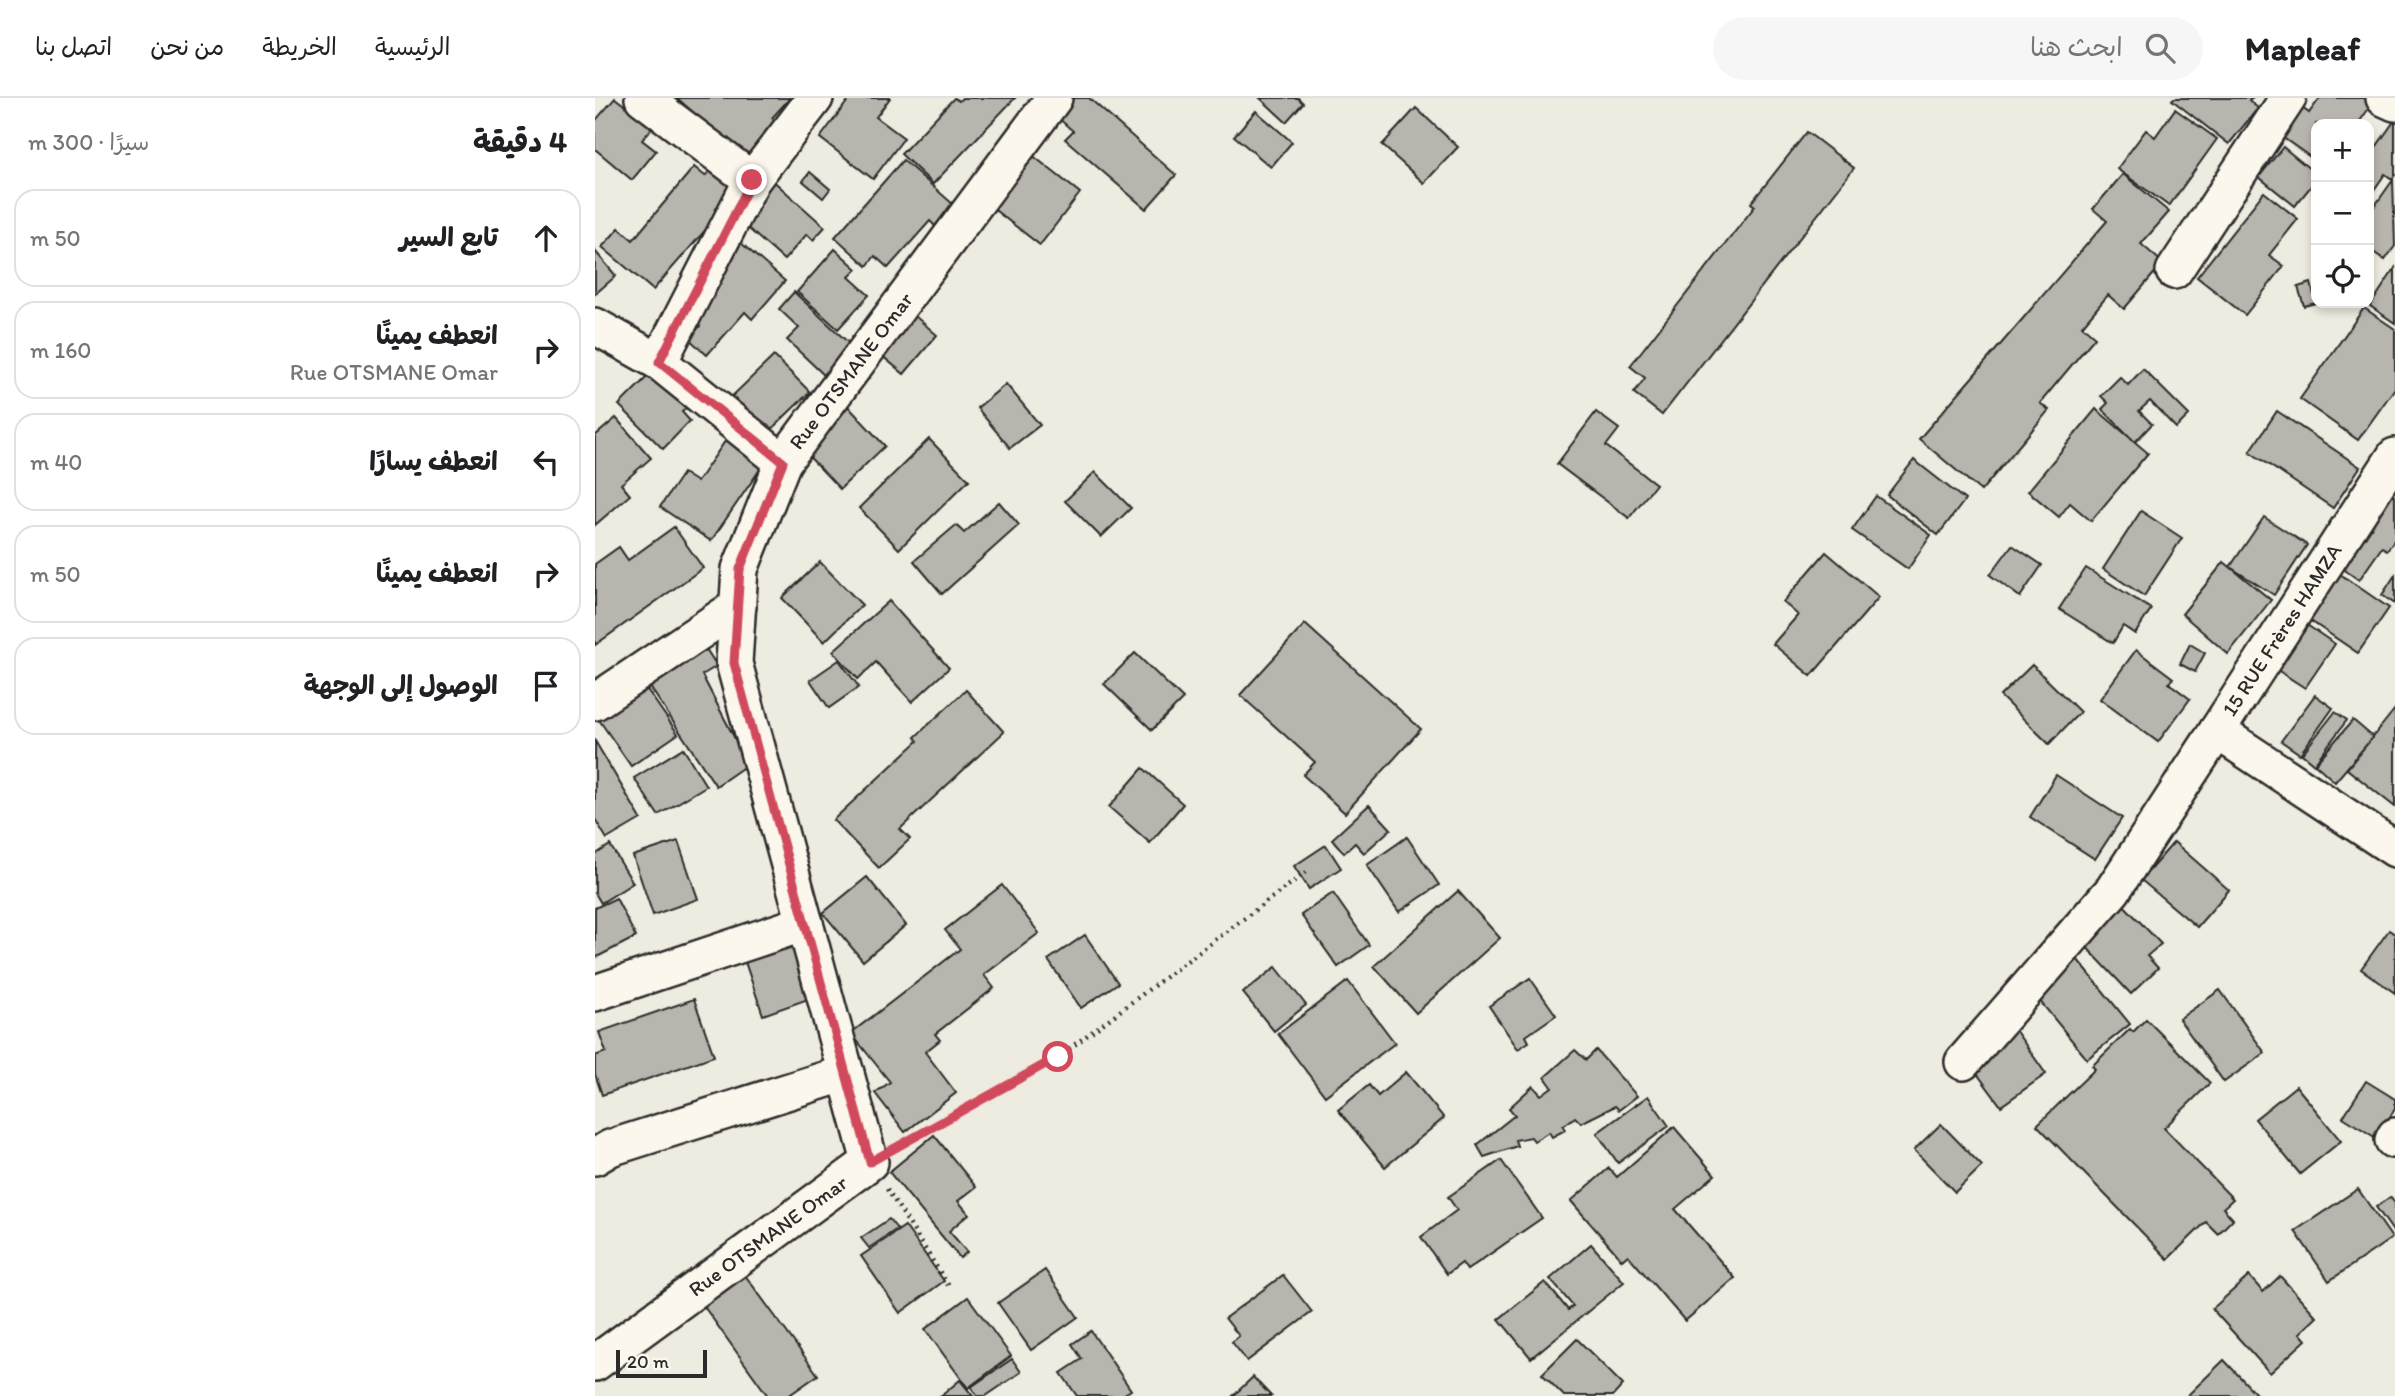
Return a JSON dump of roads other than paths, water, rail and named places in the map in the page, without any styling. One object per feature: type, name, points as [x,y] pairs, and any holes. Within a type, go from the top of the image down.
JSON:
[{"type":"street","points":[[643,98],[752,180]]},
{"type":"street","points":[[659,362],[752,180],[815,98]]},
{"type":"street","name":"Rue OTSMANE Omar","points":[[595,1363],[870,1162],[734,663],[740,569],[783,462],[1054,98]]},
{"type":"street","points":[[2174,271],[2288,98]]},
{"type":"street","points":[[2384,98],[2395,103]]},
{"type":"street","points":[[595,326],[659,362],[783,462]]},
{"type":"street","name":"15 RUE Frères HAMZA","points":[[2395,456],[2217,731],[2395,849]]},
{"type":"street","points":[[595,702],[738,606]]},
{"type":"street","points":[[1963,1062],[2113,890],[2217,731]]},
{"type":"street","points":[[595,993],[805,923]]},
{"type":"street","points":[[595,1157],[610,1148],[846,1073]]}]
